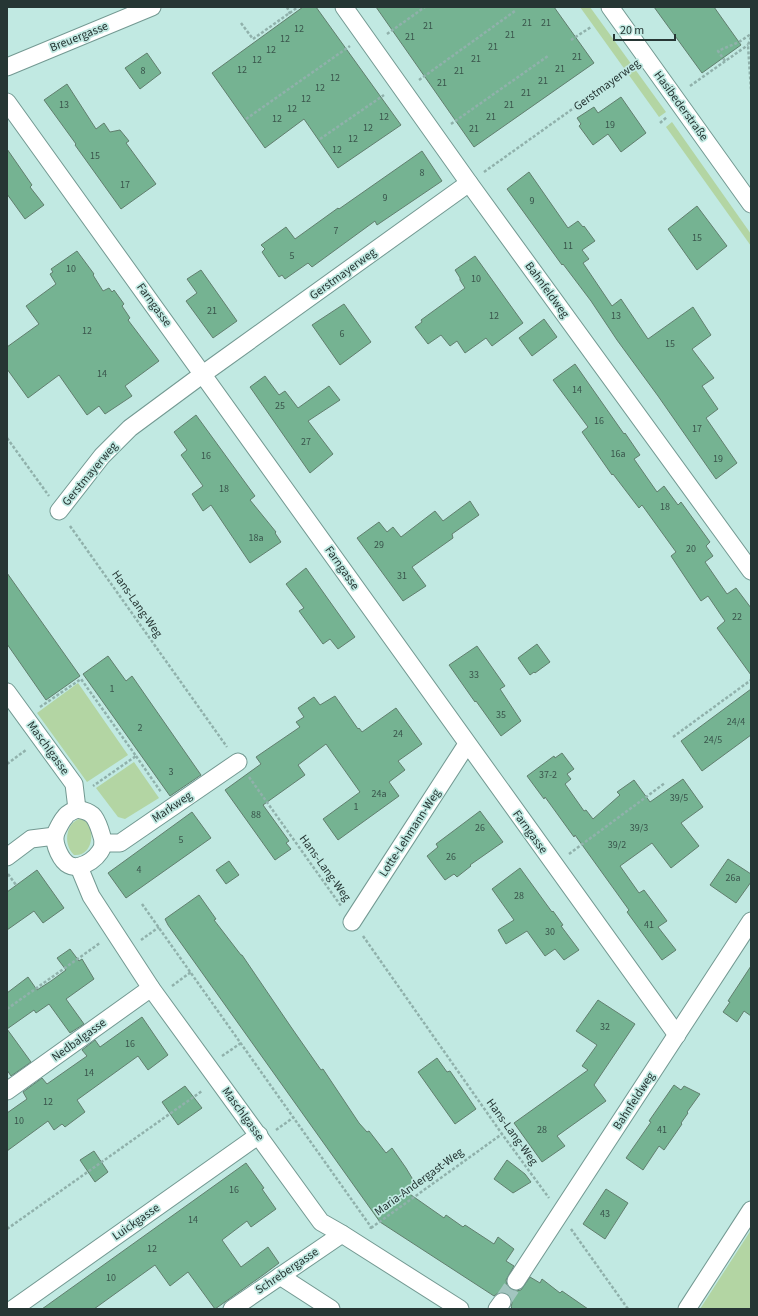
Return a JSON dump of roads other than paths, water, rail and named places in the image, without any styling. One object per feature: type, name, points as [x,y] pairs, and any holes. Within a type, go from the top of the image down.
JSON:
[{"type":"street","name":"Breuergasse","points":[[7,67],[152,7]]},
{"type":"street","name":"Bahnfeldweg","points":[[344,7],[751,571]]},
{"type":"street","name":"Hasibederstraße","points":[[610,7],[751,204]]},
{"type":"street","name":"Farngasse","points":[[7,102],[677,1035]]},
{"type":"street","name":"Gerstmayerweg","points":[[59,511],[102,456],[130,428],[470,183]]},
{"type":"street","name":"Maschlgasse","points":[[7,692],[74,784],[77,809]]},
{"type":"street","name":"Lotte-Lehmann-Weg","points":[[352,922],[467,744]]},
{"type":"street","name":"Markweg","points":[[103,843],[120,843],[238,762]]},
{"type":"street","points":[[77,809],[90,812],[97,822],[103,843],[100,851],[91,862],[79,867],[70,866],[62,859],[57,850],[55,836],[65,816],[77,809]]},
{"type":"street","points":[[7,857],[31,839],[55,836]]},
{"type":"street","name":"Maschlgasse","points":[[79,867],[91,896],[151,988],[266,1134],[321,1222],[460,1309]]},
{"type":"street","name":"Bahnfeldweg","points":[[516,1281],[751,921]]},
{"type":"street","name":"Nedbalgasse","points":[[7,1092],[151,988]]},
{"type":"street","name":"Luickgasse","points":[[13,1309],[266,1134]]},
{"type":"street","points":[[687,1309],[751,1210]]},
{"type":"street","name":"Schrebergasse","points":[[232,1309],[342,1234]]},
{"type":"street","points":[[280,1276],[330,1309]]},
{"type":"tunnel","points":[[502,1302],[516,1281]]}]
